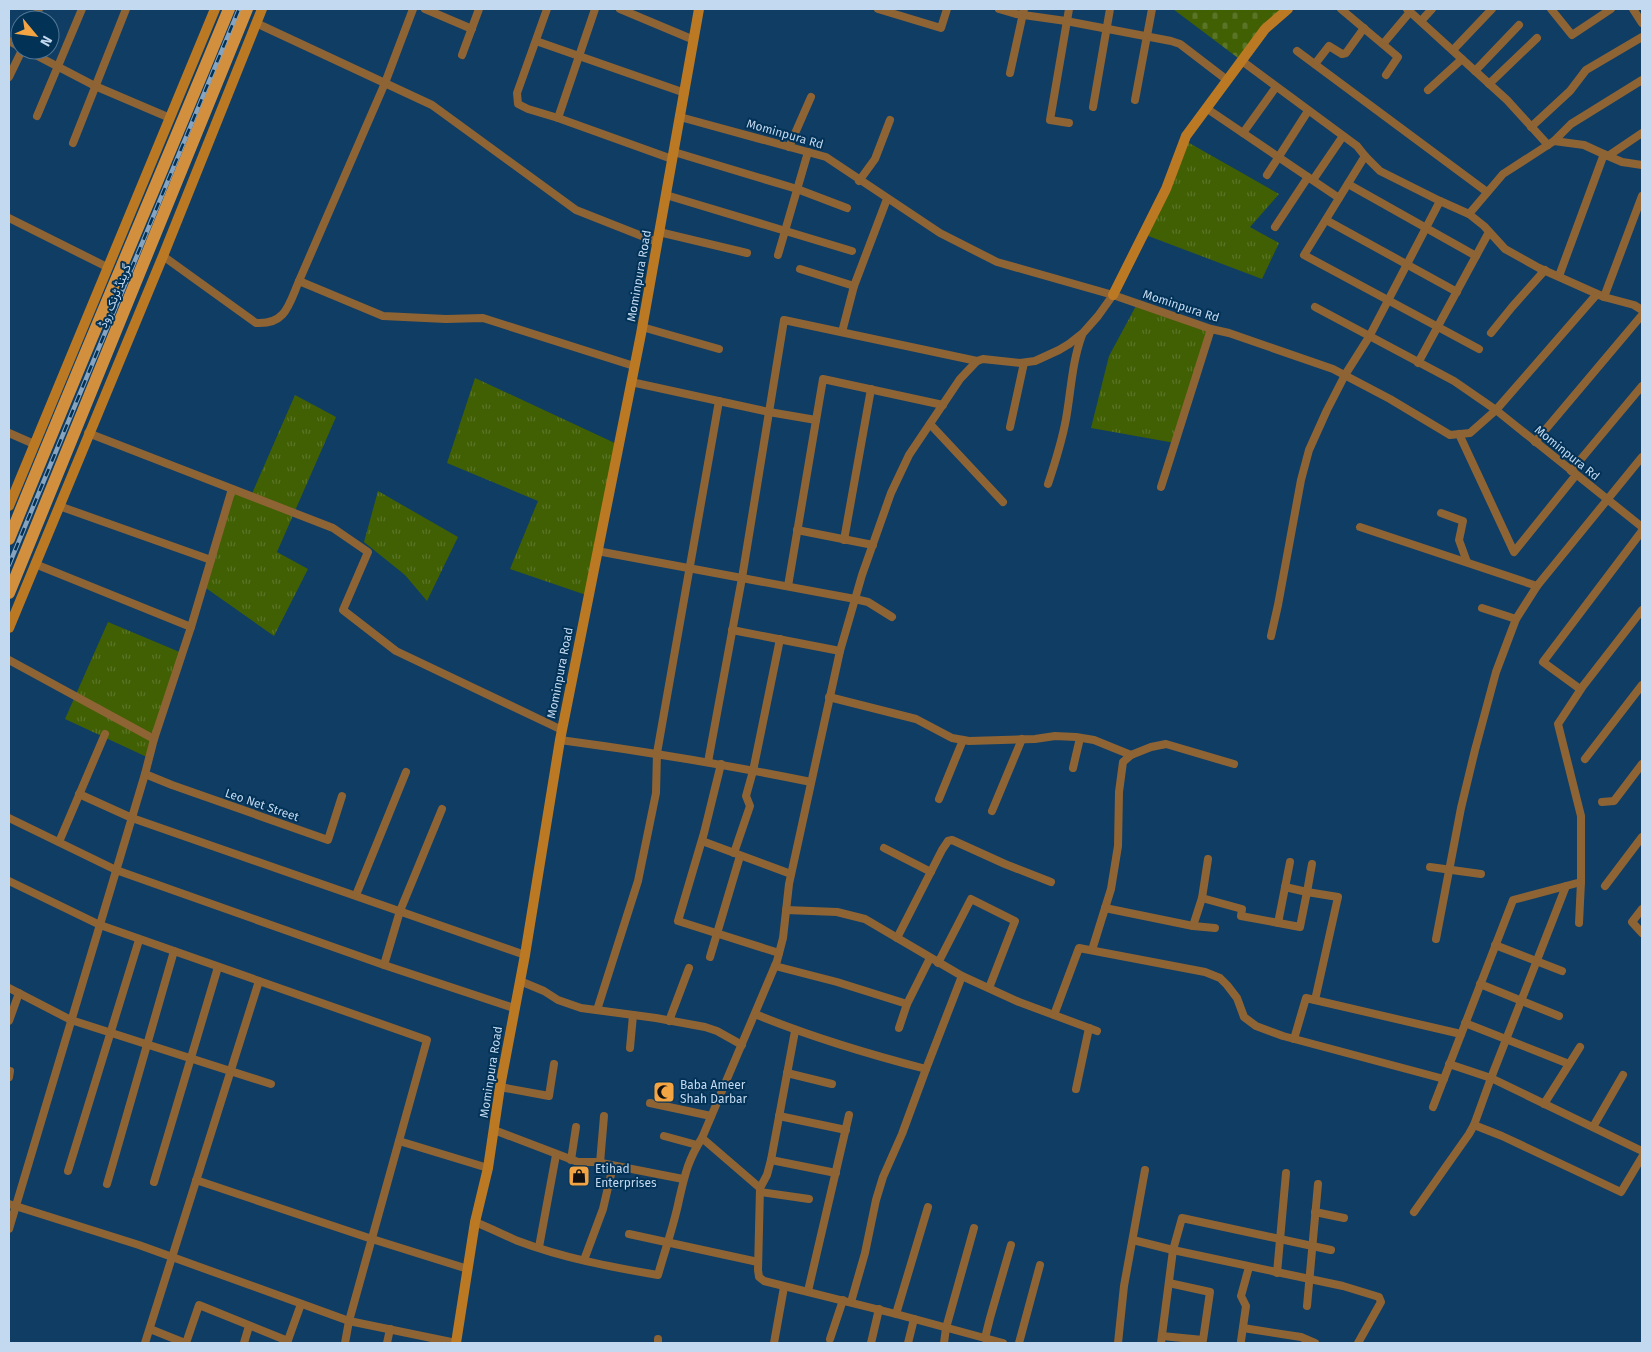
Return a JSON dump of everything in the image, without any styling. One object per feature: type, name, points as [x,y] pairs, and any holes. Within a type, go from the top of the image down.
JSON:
[{"type":"main road","name":"گرینڈ ٹرنک روڈ","points":[[10,534],[60,398],[134,240],[229,9]]},
{"type":"main road","name":"گرینڈ ٹرنک روڈ","points":[[9,593],[247,9]]},
{"type":"main road","points":[[60,398],[84,408]]},
{"type":"street","points":[[38,116],[82,9]]},
{"type":"street","points":[[73,143],[126,9]]},
{"type":"street","points":[[9,506],[34,444],[60,398],[107,267],[215,9]]},
{"type":"street","points":[[9,628],[88,433],[163,256],[262,9]]},
{"type":"street","points":[[163,256],[256,323],[264,324],[282,317],[385,83],[413,9]]},
{"type":"street","points":[[425,9],[472,29]]},
{"type":"street","points":[[462,55],[479,9]]},
{"type":"street","points":[[547,9],[517,93],[518,104],[522,107],[673,155],[797,189],[847,208]]},
{"type":"street","points":[[558,118],[595,9]]},
{"type":"street","points":[[620,9],[631,11],[694,40]]},
{"type":"street","name":"Mominpura Road","points":[[456,1343],[476,1222],[488,1168],[514,1008],[525,955],[561,735],[642,327],[699,9]]},
{"type":"street","points":[[878,9],[941,28],[947,9]]},
{"type":"street","points":[[1000,9],[1107,28],[1180,44],[1227,80]]},
{"type":"street","points":[[1069,123],[1050,120],[1066,21],[1070,9]]},
{"type":"street","points":[[1093,107],[1110,9]]},
{"type":"street","points":[[1135,100],[1152,9]]},
{"type":"street","points":[[476,1222],[519,1241],[539,1247],[616,1268],[658,1275],[683,1179],[691,1156],[702,1138],[779,953],[783,938],[791,874],[840,651],[855,599],[891,493],[909,455],[960,379],[977,361],[983,359],[1024,363],[1035,361],[1059,350],[1083,333],[1098,316],[1113,296],[1166,189],[1186,136],[1265,29],[1288,9]]},
{"type":"street","points":[[1340,9],[1398,57],[1386,75]]},
{"type":"street","points":[[1421,21],[1432,9]]},
{"type":"street","points":[[1453,50],[1492,9]]},
{"type":"street","points":[[1551,9],[1572,35],[1611,9]]},
{"type":"street","points":[[1633,9],[1642,23]]},
{"type":"street","points":[[1383,44],[1408,10],[1489,84],[1531,127],[1551,143],[1584,145],[1622,162],[1642,165]]},
{"type":"street","points":[[1010,72],[1024,12]]},
{"type":"street","points":[[256,24],[432,105],[576,210],[658,237],[747,253]]},
{"type":"street","points":[[1475,71],[1519,25]]},
{"type":"street","points":[[1315,64],[1329,46],[1342,54],[1346,53],[1364,28]]},
{"type":"street","points":[[1531,127],[1570,91],[1586,70],[1642,37]]},
{"type":"street","points":[[1489,84],[1536,38]]},
{"type":"street","points":[[536,41],[685,93]]},
{"type":"street","points":[[1297,51],[1487,192]]},
{"type":"street","points":[[1428,90],[1462,59]]},
{"type":"street","points":[[9,77],[16,60]]},
{"type":"street","points":[[46,60],[95,86],[170,118]]},
{"type":"street","points":[[1242,61],[1357,146],[1380,171],[1469,214],[1505,249],[1544,270],[1600,296],[1634,305],[1642,310]]},
{"type":"street","points":[[1469,214],[1503,174],[1551,143],[1571,124],[1642,80]]},
{"type":"street","points":[[1244,134],[1276,86]]},
{"type":"street","points":[[789,147],[811,97]]},
{"type":"street","points":[[1206,108],[1339,198]]},
{"type":"street","points":[[1267,175],[1308,111]]},
{"type":"street","name":"Mominpura Rd","points":[[680,117],[826,157],[859,181],[940,233],[997,262],[1229,333],[1345,375],[1390,399],[1450,436],[1459,434]]},
{"type":"street","points":[[859,181],[875,159],[890,120]]},
{"type":"street","points":[[1559,276],[1606,155],[1642,134]]},
{"type":"street","points":[[1275,226],[1343,136]]},
{"type":"street","points":[[778,255],[808,152]]},
{"type":"street","points":[[1365,156],[1304,255],[1479,349]]},
{"type":"street","points":[[1348,184],[1476,256]]},
{"type":"street","points":[[666,195],[852,251]]},
{"type":"street","points":[[1642,196],[1600,296],[1496,410],[1470,433],[1459,434],[1514,552],[1642,386]]},
{"type":"street","points":[[842,332],[854,286],[888,199]]},
{"type":"street","points":[[1271,636],[1308,450],[1345,375],[1369,337],[1440,201]]},
{"type":"street","points":[[9,218],[107,267]]},
{"type":"street","points":[[1326,220],[1457,292]]},
{"type":"street","points":[[1418,363],[1489,232]]},
{"type":"street","points":[[800,269],[854,286]]},
{"type":"street","points":[[1491,333],[1544,270]]},
{"type":"street","points":[[299,281],[383,316],[446,319],[483,318],[634,366]]},
{"type":"street","name":"Mominpura Rd","points":[[1315,307],[1454,381],[1476,395],[1642,529]]},
{"type":"street","points":[[1535,442],[1642,315]]},
{"type":"street","points":[[708,762],[742,578],[784,320],[977,361]]},
{"type":"street","points":[[642,327],[719,349]]},
{"type":"street","points":[[1161,487],[1211,329]]},
{"type":"street","points":[[1048,484],[1066,420],[1074,355],[1083,333]]},
{"type":"street","points":[[1010,427],[1024,363]]},
{"type":"street","points":[[788,586],[823,379],[943,405]]},
{"type":"street","points":[[631,382],[769,412],[816,420]]},
{"type":"street","points":[[844,540],[871,389]]},
{"type":"street","points":[[597,1010],[638,881],[656,793],[657,753],[719,401]]},
{"type":"street","points":[[930,424],[1003,502]]},
{"type":"street","points":[[9,433],[34,444]]},
{"type":"street","points":[[88,433],[332,528],[368,552],[343,610],[396,651],[561,735],[811,782]]},
{"type":"street","points":[[1436,939],[1474,750],[1496,672],[1516,619],[1537,586],[1642,457]]},
{"type":"street","points":[[9,1230],[12,1205],[71,1020],[154,739],[191,627],[232,489]]},
{"type":"street","points":[[59,506],[211,560]]},
{"type":"street","points":[[1441,513],[1463,521],[1459,540],[1467,562]]},
{"type":"street","points":[[1360,527],[1537,586]]},
{"type":"street","points":[[1580,689],[1543,662],[1642,529]]},
{"type":"street","points":[[797,530],[873,545]]},
{"type":"street","points":[[597,551],[855,599],[868,602],[892,617]]},
{"type":"street","points":[[35,564],[191,627]]},
{"type":"street","points":[[1482,608],[1516,619]]},
{"type":"street","points":[[1579,923],[1581,816],[1558,724],[1580,689],[1642,610]]},
{"type":"street","points":[[732,630],[840,651]]},
{"type":"street","points":[[710,957],[718,933],[750,806],[746,796],[780,639]]},
{"type":"street","points":[[9,660],[154,739]]},
{"type":"street","points":[[1585,758],[1642,685]]},
{"type":"street","points":[[829,697],[916,719],[952,738],[963,740],[1022,739],[1055,736],[1080,738],[1094,740],[1131,755]]},
{"type":"street","points":[[59,842],[105,734]]},
{"type":"street","points":[[1073,768],[1080,738]]},
{"type":"street","points":[[992,811],[1022,739]]},
{"type":"street","points":[[939,799],[963,740]]},
{"type":"street","points":[[1092,950],[1111,888],[1118,846],[1119,792],[1123,762],[1131,755],[1151,747],[1166,744],[1234,764]]},
{"type":"street","points":[[721,764],[702,841],[678,921],[779,953]]},
{"type":"street","points":[[1602,802],[1614,801],[1642,764]]},
{"type":"street","points":[[356,895],[406,772]]},
{"type":"street","name":"Leo Net Street","points":[[145,774],[328,840],[342,796]]},
{"type":"street","points":[[79,794],[132,818],[525,955]]},
{"type":"street","points":[[384,965],[400,911],[442,809]]},
{"type":"street","points":[[9,818],[116,870],[384,965],[514,1008]]},
{"type":"street","points":[[1605,886],[1642,837]]},
{"type":"street","points":[[898,938],[948,841],[952,840],[1051,882]]},
{"type":"street","points":[[702,841],[791,874]]},
{"type":"street","points":[[884,848],[931,872]]},
{"type":"street","points":[[1193,926],[1202,898],[1208,859]]},
{"type":"street","points":[[1278,923],[1290,862]]},
{"type":"street","points":[[1202,898],[1242,909],[1241,916],[1300,927],[1312,864]]},
{"type":"street","points":[[1430,867],[1481,874]]},
{"type":"street","points":[[9,881],[100,925],[139,940],[427,1040],[345,1343]]},
{"type":"street","points":[[1433,1107],[1513,900],[1581,882]]},
{"type":"street","points":[[1414,1212],[1474,1125],[1566,886]]},
{"type":"street","points":[[1285,887],[1338,897],[1315,1000]]},
{"type":"street","points":[[938,963],[971,898],[1015,921],[989,988]]},
{"type":"street","points":[[1105,908],[1193,926],[1215,928]]},
{"type":"street","points":[[1642,908],[1632,922],[1642,933]]},
{"type":"street","points":[[786,910],[837,912],[865,919],[962,976],[1019,1002],[1097,1031]]},
{"type":"street","points":[[68,1171],[139,940]]},
{"type":"street","points":[[1495,945],[1562,971]]},
{"type":"street","points":[[1054,1015],[1079,948],[1092,950],[1205,972],[1220,978],[1238,998],[1244,1017],[1256,1026],[1444,1079]]},
{"type":"street","points":[[107,1184],[174,951]]},
{"type":"street","points":[[899,1028],[930,958]]},
{"type":"street","points":[[775,966],[837,982],[908,1004]]},
{"type":"street","points":[[154,1182],[218,967]]},
{"type":"street","points":[[669,1020],[689,968]]},
{"type":"street","points":[[851,1302],[865,1254],[876,1200],[883,1177],[902,1134],[962,976]]},
{"type":"street","points":[[145,1343],[259,981]]},
{"type":"street","points":[[520,981],[544,991],[558,1000],[581,1008],[669,1020],[717,1031],[742,1045]]},
{"type":"street","points":[[1480,984],[1559,1016]]},
{"type":"street","points":[[9,988],[71,1020],[271,1084]]},
{"type":"street","points":[[9,1021],[19,993]]},
{"type":"street","points":[[1294,1038],[1306,998],[1461,1034]]},
{"type":"street","points":[[755,1014],[795,1030],[875,1056],[926,1069]]},
{"type":"street","points":[[630,1048],[633,1016]]},
{"type":"street","points":[[1465,1023],[1569,1064]]},
{"type":"street","points":[[1076,1089],[1089,1028]]},
{"type":"street","points":[[795,1030],[771,1160],[760,1190],[759,1277],[764,1281],[784,1287],[808,1291],[1003,1343]]},
{"type":"street","points":[[1544,1104],[1580,1047]]},
{"type":"street","points":[[500,1088],[549,1096],[554,1064]]},
{"type":"street","points":[[1449,1064],[1491,1078],[1642,1151]]},
{"type":"street","points":[[787,1073],[832,1084]]},
{"type":"street","points":[[1593,1127],[1623,1075]]},
{"type":"street","points":[[650,1104],[711,1116]]},
{"type":"street","points":[[808,1291],[849,1115]]},
{"type":"street","points":[[600,1163],[604,1116]]},
{"type":"street","points":[[779,1116],[846,1130]]},
{"type":"street","points":[[1474,1125],[1502,1136],[1621,1192],[1642,1157]]},
{"type":"street","points":[[571,1160],[576,1127]]},
{"type":"street","points":[[494,1130],[578,1162],[600,1163],[683,1179]]},
{"type":"street","points":[[664,1136],[697,1145]]},
{"type":"street","points":[[702,1138],[760,1190],[809,1198]]},
{"type":"street","points":[[399,1141],[488,1168]]},
{"type":"street","points":[[539,1247],[556,1155]]},
{"type":"street","points":[[771,1160],[836,1173]]},
{"type":"street","points":[[584,1260],[603,1210],[613,1166]]},
{"type":"street","points":[[1118,1343],[1124,1286],[1145,1170]]},
{"type":"street","points":[[1277,1273],[1286,1173]]},
{"type":"street","points":[[196,1180],[468,1269]]},
{"type":"street","points":[[1307,1306],[1318,1184]]},
{"type":"street","points":[[12,1205],[172,1257],[350,1321],[456,1343]]},
{"type":"street","points":[[896,1314],[928,1206]]},
{"type":"street","points":[[1315,1212],[1344,1218]]},
{"type":"street","points":[[1169,1283],[1210,1292],[1203,1340],[1161,1340],[1173,1250],[1182,1218],[1331,1250]]},
{"type":"street","points":[[944,1343],[946,1328],[974,1228]]},
{"type":"street","points":[[629,1234],[758,1262]]},
{"type":"street","points":[[1133,1240],[1249,1267],[1343,1286],[1379,1297],[1381,1302],[1358,1343]]},
{"type":"street","points":[[985,1338],[1011,1245]]},
{"type":"street","points":[[1019,1343],[1040,1265]]},
{"type":"street","points":[[1241,1341],[1246,1306],[1241,1296],[1249,1267]]},
{"type":"street","points":[[774,1343],[784,1287]]},
{"type":"street","points":[[830,1339],[843,1300]]},
{"type":"street","points":[[150,1329],[186,1343],[199,1306],[288,1342],[301,1304]]},
{"type":"street","points":[[870,1343],[878,1310]]},
{"type":"street","points":[[908,1343],[914,1319]]},
{"type":"street","points":[[244,1343],[249,1326]]},
{"type":"street","points":[[1243,1328],[1301,1337],[1315,1343]]},
{"type":"street","points":[[387,1343],[390,1329]]},
{"type":"green space","points":[[1173,9],[1288,9],[1242,61]]},
{"type":"green space","points":[[1184,140],[1279,194],[1250,227],[1279,243],[1262,279],[1143,234]]},
{"type":"green space","points":[[1137,304],[1211,329],[1175,443],[1091,428],[1109,356]]},
{"type":"green space","points":[[475,378],[619,445],[589,596],[510,569],[538,501],[447,463]]},
{"type":"green space","points":[[295,395],[336,417],[277,552],[308,569],[274,636],[203,586],[232,489],[251,496]]},
{"type":"green space","points":[[378,491],[458,537],[427,601],[405,575],[364,542]]},
{"type":"green space","points":[[108,622],[182,653],[149,758],[65,719]]},
{"type":"railway","points":[[9,565],[239,9]]},
{"type":"place","name":"Baba Ameer Shah Darbar","points":[[664,1092]]},
{"type":"place","name":"Etihad Enterprises","points":[[579,1176]]}]
